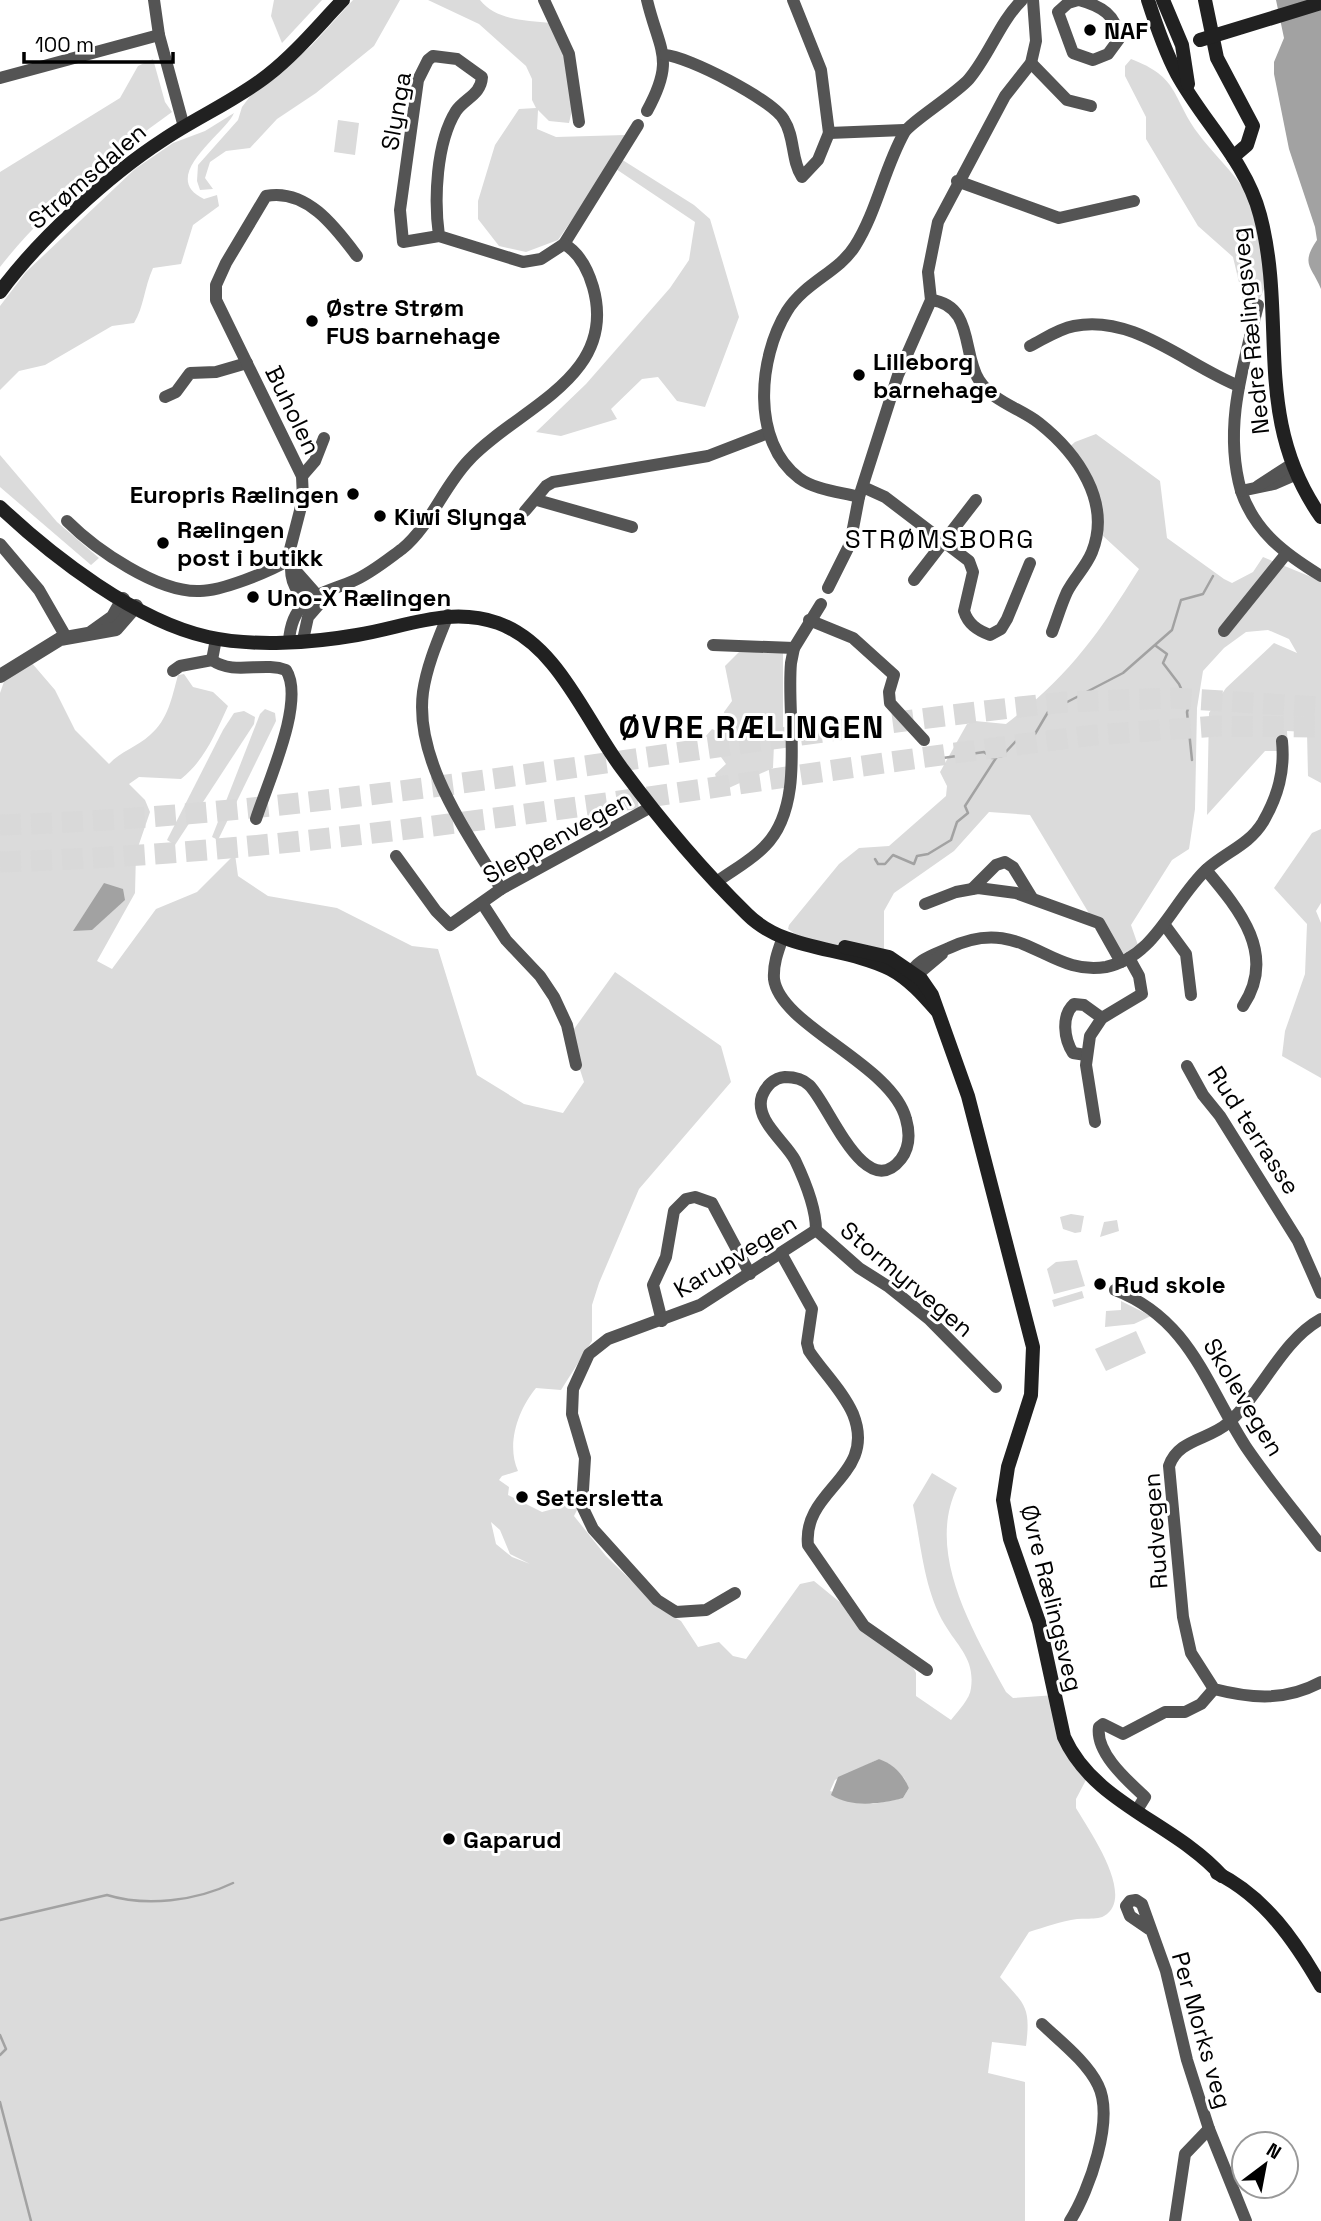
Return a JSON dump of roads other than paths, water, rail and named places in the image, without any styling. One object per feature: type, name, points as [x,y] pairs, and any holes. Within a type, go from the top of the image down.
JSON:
[{"type":"main road","name":"Strømsdalen","points":[[0,292],[34,252],[104,187],[150,148],[243,93],[275,69],[343,0]]},
{"type":"main road","name":"Nedre Rælingsveg","points":[[1148,0],[1178,75],[1233,157],[1252,193],[1264,234],[1276,404],[1294,469],[1321,517]]},
{"type":"main road","name":"Nedre Rælingsveg","points":[[1163,0],[1182,45],[1192,95]]},
{"type":"main road","points":[[1205,0],[1217,58],[1253,126],[1250,141],[1233,157]]},
{"type":"main road","points":[[1157,26],[1182,45],[1321,4]]},
{"type":"main road","name":"Øvre Rælingsveg","points":[[0,507],[61,559],[122,599],[178,627],[216,639],[296,640],[360,635],[448,615],[497,623],[523,637],[540,651],[651,807],[756,922],[783,937],[815,946],[872,951],[912,975],[937,1011],[968,1096],[1033,1347],[1031,1395],[1004,1488],[1007,1528],[1036,1612],[1068,1745],[1091,1777],[1165,1830],[1206,1868],[1222,1876],[1282,1925],[1321,1986]]},
{"type":"street","points":[[154,0],[159,35],[184,127]]},
{"type":"street","points":[[544,0],[569,54],[579,122]]},
{"type":"street","points":[[647,0],[665,55],[660,85],[647,111]]},
{"type":"street","points":[[665,55],[684,59],[770,105],[785,121],[802,177],[814,167],[829,133],[821,70],[793,0]]},
{"type":"street","points":[[1022,0],[1004,20],[969,80],[905,130],[867,225],[856,245],[841,263],[804,289],[787,311],[777,332],[768,368],[765,400],[768,433],[774,451],[799,479],[814,486],[885,497],[972,565],[964,611],[971,625],[989,635],[1001,629],[1030,563]]},
{"type":"street","points":[[828,588],[850,544],[861,492],[898,375],[930,300],[928,272],[937,222],[1005,96],[1031,63],[1036,41],[1033,0]]},
{"type":"street","points":[[1073,1],[1107,12],[1117,25],[1119,39],[1108,54],[1093,60],[1073,52],[1066,40],[1058,12],[1073,1]]},
{"type":"street","points":[[0,78],[159,35]]},
{"type":"street","name":"Slynga","points":[[439,236],[436,208],[444,138],[456,112],[477,92],[482,77],[457,59],[433,56],[418,80],[400,210],[403,242],[439,236],[523,262],[541,259],[564,244]]},
{"type":"street","points":[[1031,63],[1067,100],[1091,106]]},
{"type":"street","points":[[296,640],[293,617],[313,601],[344,590],[349,582],[403,548],[426,522],[470,458],[555,392],[581,365],[593,334],[595,296],[582,261],[564,244],[638,125]]},
{"type":"street","points":[[829,133],[905,130]]},
{"type":"street","points":[[957,181],[1059,218],[1134,201]]},
{"type":"street","name":"Buholen","points":[[289,565],[303,499],[302,476],[223,319],[216,300],[216,285],[239,239],[266,196],[282,194],[327,217],[358,256]]},
{"type":"street","points":[[930,300],[947,304],[954,311],[970,341],[976,375],[982,385],[995,398],[1027,414],[1048,430],[1078,460],[1086,476],[1096,504],[1098,533],[1084,568],[1068,590],[1052,632]]},
{"type":"street","name":"Nedre Rælingsveg","points":[[1258,305],[1238,386],[1232,440],[1241,491],[1260,528],[1286,554],[1321,576]]},
{"type":"street","points":[[1030,346],[1072,326],[1095,325],[1142,334],[1162,342],[1196,367],[1238,386]]},
{"type":"street","name":"Buholen","points":[[165,397],[176,392],[190,373],[216,372],[247,363]]},
{"type":"street","points":[[525,511],[537,500],[546,486],[553,482],[697,459],[768,433]]},
{"type":"street","name":"Buholen","points":[[302,476],[315,461],[324,438]]},
{"type":"street","name":"Nedre Rælingsveg","points":[[1241,491],[1294,469]]},
{"type":"street","points":[[537,500],[632,527]]},
{"type":"street","points":[[914,580],[976,500]]},
{"type":"street","points":[[67,521],[110,555],[148,576],[187,590],[200,592],[289,565],[291,578],[313,601]]},
{"type":"street","points":[[0,544],[39,590],[66,637]]},
{"type":"street","points":[[1224,631],[1286,554]]},
{"type":"street","points":[[92,632],[113,617],[122,599]]},
{"type":"street","points":[[718,881],[765,847],[786,811],[791,781],[789,682],[794,648],[821,604]]},
{"type":"street","points":[[0,676],[30,655],[66,637],[116,629],[136,606]]},
{"type":"street","points":[[448,615],[426,674],[422,696],[425,727],[436,775],[502,889]]},
{"type":"street","points":[[809,620],[853,638],[886,664],[894,675],[889,692],[890,703],[924,740]]},
{"type":"street","points":[[212,660],[216,639]]},
{"type":"street","points":[[713,645],[794,648]]},
{"type":"street","points":[[173,671],[180,666],[212,660],[233,668],[278,667],[286,670],[290,677],[294,696],[291,715],[256,820]]},
{"type":"street","points":[[912,975],[947,949],[973,938],[994,936],[1014,939],[1072,964],[1088,967],[1125,960],[1164,925],[1206,870],[1244,844],[1262,823],[1276,797],[1283,775],[1282,741]]},
{"type":"street","name":"Sleppenvegen","points":[[396,856],[436,911],[450,925],[502,889],[651,807]]},
{"type":"street","points":[[971,889],[996,865],[1005,862],[1013,867],[1032,898]]},
{"type":"street","points":[[1206,870],[1232,902],[1254,944],[1257,964],[1255,988],[1243,1006]]},
{"type":"street","points":[[925,904],[971,889],[994,889],[1032,898],[1099,923],[1139,976],[1142,994],[1102,1018],[1090,1036],[1086,1055],[1087,1078],[1095,1122]]},
{"type":"street","name":"Sleppenvegen","points":[[482,903],[506,940],[540,976],[554,997],[567,1025],[576,1065]]},
{"type":"street","points":[[1164,925],[1185,954],[1191,995]]},
{"type":"street","name":"Stormyrvegen","points":[[783,937],[774,968],[780,993],[800,1016],[844,1050],[895,1097],[906,1117],[908,1129],[906,1150],[897,1164],[880,1170],[870,1167],[853,1154],[809,1084],[793,1077],[781,1077],[768,1086],[761,1101],[762,1112],[799,1169],[816,1217],[816,1230],[859,1268],[889,1287],[929,1319],[996,1387]]},
{"type":"street","points":[[1086,1055],[1073,1053],[1069,1047],[1065,1020],[1067,1010],[1073,1004],[1084,1005],[1102,1018]]},
{"type":"street","name":"Rud terrasse","points":[[1187,1066],[1298,1241],[1321,1293]]},
{"type":"street","points":[[662,1321],[653,1284],[666,1257],[670,1220],[678,1204],[686,1199],[704,1198],[712,1203],[750,1274]]},
{"type":"street","name":"Karupvegen","points":[[736,1593],[719,1604],[695,1612],[684,1614],[665,1606],[593,1529],[582,1506],[585,1458],[574,1425],[571,1400],[578,1374],[589,1354],[608,1339],[700,1305],[782,1255],[816,1230]]},
{"type":"street","points":[[782,1255],[809,1300],[809,1351],[846,1401],[857,1432],[855,1460],[815,1508],[807,1534],[808,1545],[864,1626],[927,1670]]},
{"type":"street","name":"Skolevegen","points":[[1115,1290],[1148,1306],[1183,1337],[1230,1422],[1321,1546]]},
{"type":"street","name":"Rudvegen","points":[[1214,1689],[1191,1653],[1183,1618],[1168,1466],[1175,1453],[1184,1446],[1230,1422],[1297,1340],[1321,1319]]},
{"type":"street","points":[[1137,1810],[1145,1797],[1104,1748],[1098,1737],[1099,1727],[1103,1724],[1123,1734],[1165,1712],[1185,1712],[1201,1704],[1214,1689],[1240,1696],[1276,1698],[1295,1694],[1321,1682]]},
{"type":"street","name":"Per Morks veg","points":[[1149,1929],[1166,1971],[1187,2060],[1209,2129],[1246,2221]]},
{"type":"street","points":[[1042,2024],[1087,2069],[1099,2086],[1103,2112],[1099,2140],[1084,2198],[1070,2221]]},
{"type":"street","points":[[1175,2221],[1185,2154],[1209,2129]]},
{"type":"waterway","points":[[943,758],[984,752],[992,758],[1002,756],[1016,741],[1035,734],[1048,712],[1123,673],[1172,630],[1181,600],[1203,594],[1213,576]]},
{"type":"waterway","points":[[1156,646],[1167,654],[1163,663],[1179,684],[1189,706],[1187,712],[1192,760]]},
{"type":"waterway","points":[[875,859],[878,864],[885,864],[893,855],[914,864],[917,856],[928,854],[951,840],[957,822],[968,813],[965,806],[996,758]]},
{"type":"waterway","points":[[0,1920],[107,1895],[138,1901],[171,1900],[203,1894],[233,1883]]},
{"type":"waterway","points":[[0,2035],[6,2049],[0,2055]]},
{"type":"waterway","points":[[0,2102],[31,2221]]},
{"type":"tunnel","points":[[0,825],[134,818],[401,791],[933,717],[1066,702],[1172,698],[1321,707]]},
{"type":"tunnel","points":[[0,862],[275,844],[412,829],[1095,735],[1218,726],[1321,727]]},
{"type":"place","name":"NAF","points":[[1090,30]]},
{"type":"place","name":"Østre Strøm FUS barnehage","points":[[312,321]]},
{"type":"place","name":"Lilleborg barnehage","points":[[859,375]]},
{"type":"place","name":"Europris Rælingen","points":[[353,494]]},
{"type":"place","name":"Kiwi Slynga","points":[[380,516]]},
{"type":"place","name":"Rælingen post i butikk","points":[[163,543]]},
{"type":"place","name":"Uno-X Rælingen","points":[[253,597]]},
{"type":"place","name":"Rud skole","points":[[1100,1284]]},
{"type":"place","name":"Setersletta","points":[[522,1497]]},
{"type":"place","name":"Gaparud","points":[[449,1839]]},
{"type":"district","name":"STRØMSBORG","points":[[940,539]]},
{"type":"district","name":"ØVRE RÆLINGEN","points":[[752,727]]}]
